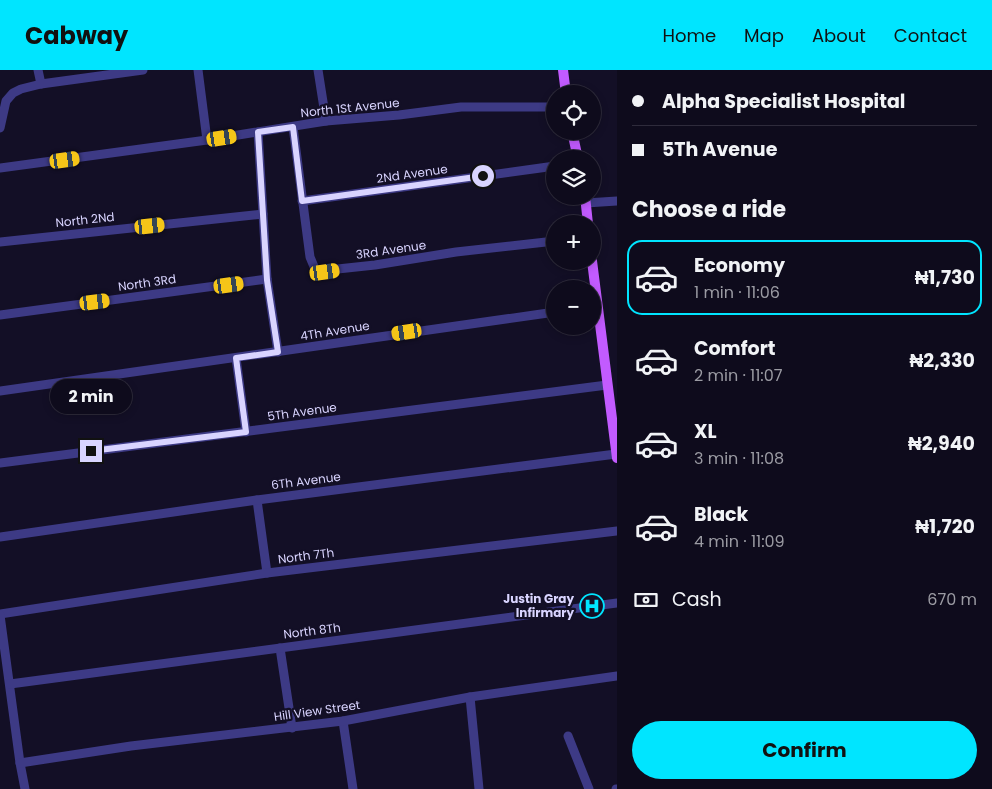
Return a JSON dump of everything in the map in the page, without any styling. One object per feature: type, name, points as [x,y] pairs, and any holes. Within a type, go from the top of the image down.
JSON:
[{"type":"main road","points":[[563,70],[565,85]]},
{"type":"main road","points":[[599,335],[617,458]]},
{"type":"street","points":[[38,70],[41,84]]},
{"type":"street","points":[[0,128],[6,101],[13,93],[21,89],[114,71],[143,70]]},
{"type":"street","points":[[198,70],[207,140]]},
{"type":"street","points":[[318,70],[326,121]]},
{"type":"street","name":"North 1St Avenue","points":[[0,168],[207,140],[326,121],[399,115],[461,107],[546,107]]},
{"type":"street","name":"3Rd Avenue","points":[[293,127],[310,258],[315,269],[319,271],[546,242]]},
{"type":"street","points":[[258,132],[267,280],[278,352]]},
{"type":"street","name":"2Nd Avenue","points":[[302,201],[546,167]]},
{"type":"street","points":[[601,200],[617,201]]},
{"type":"street","name":"North 2Nd","points":[[0,242],[263,214]]},
{"type":"street","name":"North 3Rd","points":[[0,315],[267,280]]},
{"type":"street","name":"4Th Avenue","points":[[0,391],[546,313]]},
{"type":"street","points":[[236,358],[246,432]]},
{"type":"street","name":"5Th Avenue","points":[[0,463],[607,385]]},
{"type":"street","name":"6Th Avenue","points":[[0,537],[257,500],[617,454]]},
{"type":"street","points":[[257,500],[267,573]]},
{"type":"street","name":"North 7Th","points":[[0,615],[267,573],[617,531]]},
{"type":"street","name":"North 8Th","points":[[10,684],[617,603]]},
{"type":"street","points":[[0,615],[25,789]]},
{"type":"street","points":[[280,648],[292,728]]},
{"type":"street","name":"Hill View Street","points":[[20,763],[131,746],[343,721],[470,697],[617,676]]},
{"type":"street","points":[[470,697],[479,789]]},
{"type":"street","points":[[343,721],[353,789]]},
{"type":"street","points":[[568,736],[589,789]]},
{"type":"place","name":"Justin Gray Infirmary","points":[[592,606]]},
{"type":"route","points":[[91,451],[246,432],[236,358],[278,352],[267,280],[258,132],[293,127],[302,201],[483,176]]}]
